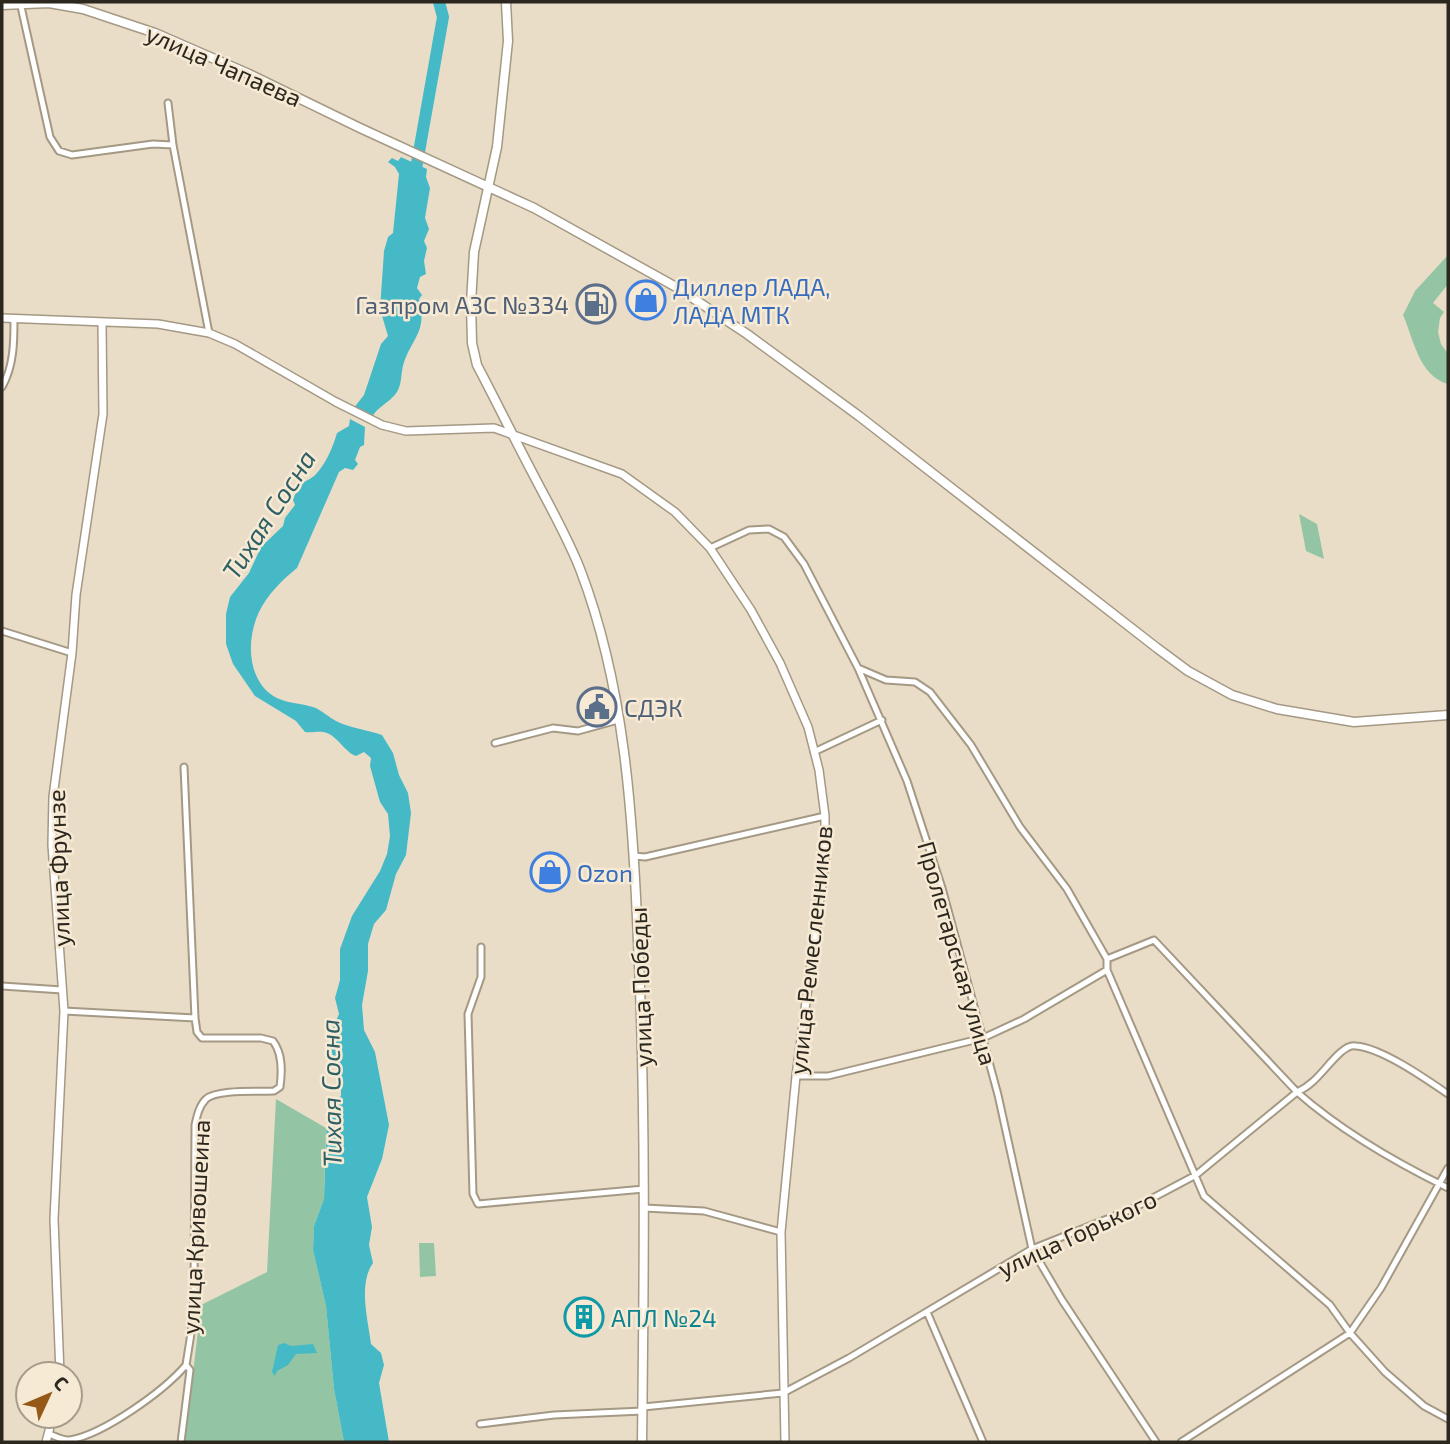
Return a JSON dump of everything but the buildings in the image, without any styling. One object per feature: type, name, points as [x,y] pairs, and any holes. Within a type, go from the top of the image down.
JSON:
[{"type":"main road","name":"улица Победы","points":[[506,2],[508,41],[497,147],[474,252],[472,343],[477,365],[580,569],[607,664],[618,720],[634,856],[642,1029],[642,1442]]},
{"type":"main road","name":"улица Чапаева","points":[[2,5],[49,4],[83,9],[155,33],[237,68],[534,208],[676,287],[747,334],[859,416],[1188,671],[1232,695],[1277,709],[1354,722],[1448,715]]},
{"type":"street","points":[[21,3],[50,137],[59,151],[72,155],[153,144],[173,145]]},
{"type":"street","points":[[168,103],[173,145],[209,333]]},
{"type":"street","name":"улица Ремесленников","points":[[2,318],[158,324],[209,333],[235,344],[382,425],[407,430],[494,428],[622,474],[675,512],[710,548],[751,610],[780,663],[808,727],[819,770],[825,817],[825,861],[796,1076],[781,1232],[785,1442]]},
{"type":"street","points":[[2,387],[8,377],[12,360],[14,319]]},
{"type":"street","name":"улица Фрунзе","points":[[59,1360],[54,1219],[64,1011],[52,845],[52,809],[72,653],[76,595],[103,414],[102,323]]},
{"type":"street","name":"Пролетарская улица","points":[[710,548],[749,530],[769,529],[785,537],[804,564],[858,668],[907,781],[942,888],[983,1038],[1032,1250],[1156,1442]]},
{"type":"street","points":[[2,631],[72,653]]},
{"type":"street","points":[[858,668],[887,680],[915,682],[930,692],[971,745],[1020,827],[1067,889],[1107,959],[1107,970],[1204,1196],[1330,1305],[1350,1333],[1385,1372],[1424,1406],[1448,1419]]},
{"type":"street","points":[[495,743],[553,728],[578,731],[618,720]]},
{"type":"street","points":[[814,752],[882,720]]},
{"type":"street","points":[[64,1011],[195,1018],[184,767]]},
{"type":"street","points":[[634,856],[645,857],[825,817]]},
{"type":"street","points":[[1107,959],[1154,940],[1318,1111],[1413,1170],[1448,1188]]},
{"type":"street","points":[[481,947],[481,977],[468,1014],[473,1194],[478,1204],[644,1189]]},
{"type":"street","points":[[796,1076],[828,1076],[983,1038],[1024,1018],[1107,970]]},
{"type":"street","points":[[2,986],[62,990]]},
{"type":"street","name":"улица Кривошеина","points":[[186,1365],[194,1292],[195,1125],[198,1111],[204,1100],[213,1094],[274,1091],[280,1087],[282,1076],[279,1049],[273,1041],[261,1038],[202,1038],[197,1032],[195,1018]]},
{"type":"street","name":"улица Горького","points":[[480,1423],[643,1409],[783,1393],[849,1358],[1032,1250],[1132,1209],[1196,1175],[1297,1092],[1308,1087],[1344,1050],[1353,1045],[1396,1062],[1448,1094]]},
{"type":"street","points":[[1181,1442],[1350,1333],[1381,1288],[1448,1168]]},
{"type":"street","points":[[644,1208],[704,1211],[781,1232]]},
{"type":"street","points":[[927,1312],[983,1442]]},
{"type":"street","points":[[47,1438],[67,1441],[89,1433],[123,1415],[160,1390],[186,1365],[190,1370],[190,1382],[181,1442]]},
{"type":"green space","points":[[1448,255],[1448,284],[1433,303],[1444,312],[1440,318],[1438,332],[1441,344],[1448,354],[1448,384],[1438,380],[1424,365],[1403,315],[1415,291]]},
{"type":"green space","points":[[1299,514],[1317,524],[1324,559],[1306,551]]},
{"type":"green space","points":[[276,1099],[326,1128],[324,1199],[314,1226],[313,1250],[326,1306],[334,1389],[344,1442],[185,1442],[201,1305],[267,1272]]},
{"type":"green space","points":[[419,1243],[434,1243],[436,1276],[420,1277]]},
{"type":"water","points":[[401,157],[427,169],[426,177],[430,188],[425,218],[429,229],[424,241],[427,248],[424,261],[426,274],[420,277],[417,288],[422,295],[419,299],[421,321],[405,361],[397,392],[371,419],[353,409],[364,395],[381,344],[388,336],[380,309],[384,251],[388,237],[393,233],[399,174],[388,162],[392,158],[398,161]]},
{"type":"water","points":[[350,419],[365,427],[364,445],[360,447],[355,460],[358,464],[353,470],[345,468],[339,472],[297,568],[275,588],[262,606],[252,632],[251,654],[256,675],[273,696],[313,707],[341,723],[382,735],[393,753],[399,775],[408,793],[411,813],[406,855],[396,874],[386,910],[374,924],[368,944],[368,971],[362,1005],[364,1030],[375,1052],[389,1125],[382,1159],[367,1197],[372,1227],[369,1245],[373,1263],[368,1272],[365,1292],[371,1344],[381,1353],[384,1365],[379,1383],[389,1442],[344,1442],[334,1389],[326,1306],[313,1250],[314,1226],[324,1199],[327,1110],[341,1096],[341,1080],[330,1043],[339,1014],[335,998],[340,980],[340,949],[352,916],[380,871],[387,854],[390,836],[388,814],[380,802],[370,766],[371,758],[364,752],[356,756],[352,754],[328,733],[305,732],[296,721],[255,696],[233,664],[226,644],[226,614],[230,597],[249,573],[261,547],[283,526],[285,518],[295,505],[293,500],[300,485],[320,470],[337,433],[349,426]]},
{"type":"water","points":[[284,1343],[291,1346],[313,1344],[317,1353],[296,1354],[275,1376],[272,1372],[278,1345]]},
{"type":"waterway","name":"Тихая Сосна","points":[[414,180],[443,17],[439,2]]},
{"type":"place","name":"Диллер ЛАДА, ЛАДА МТК","points":[[646,300]]},
{"type":"place","name":"Газпром АЗС №334","points":[[596,304]]},
{"type":"place","name":"СДЭК","points":[[597,707]]},
{"type":"place","name":"Ozon","points":[[550,872]]},
{"type":"place","name":"АПЛ №24","points":[[584,1317]]}]
